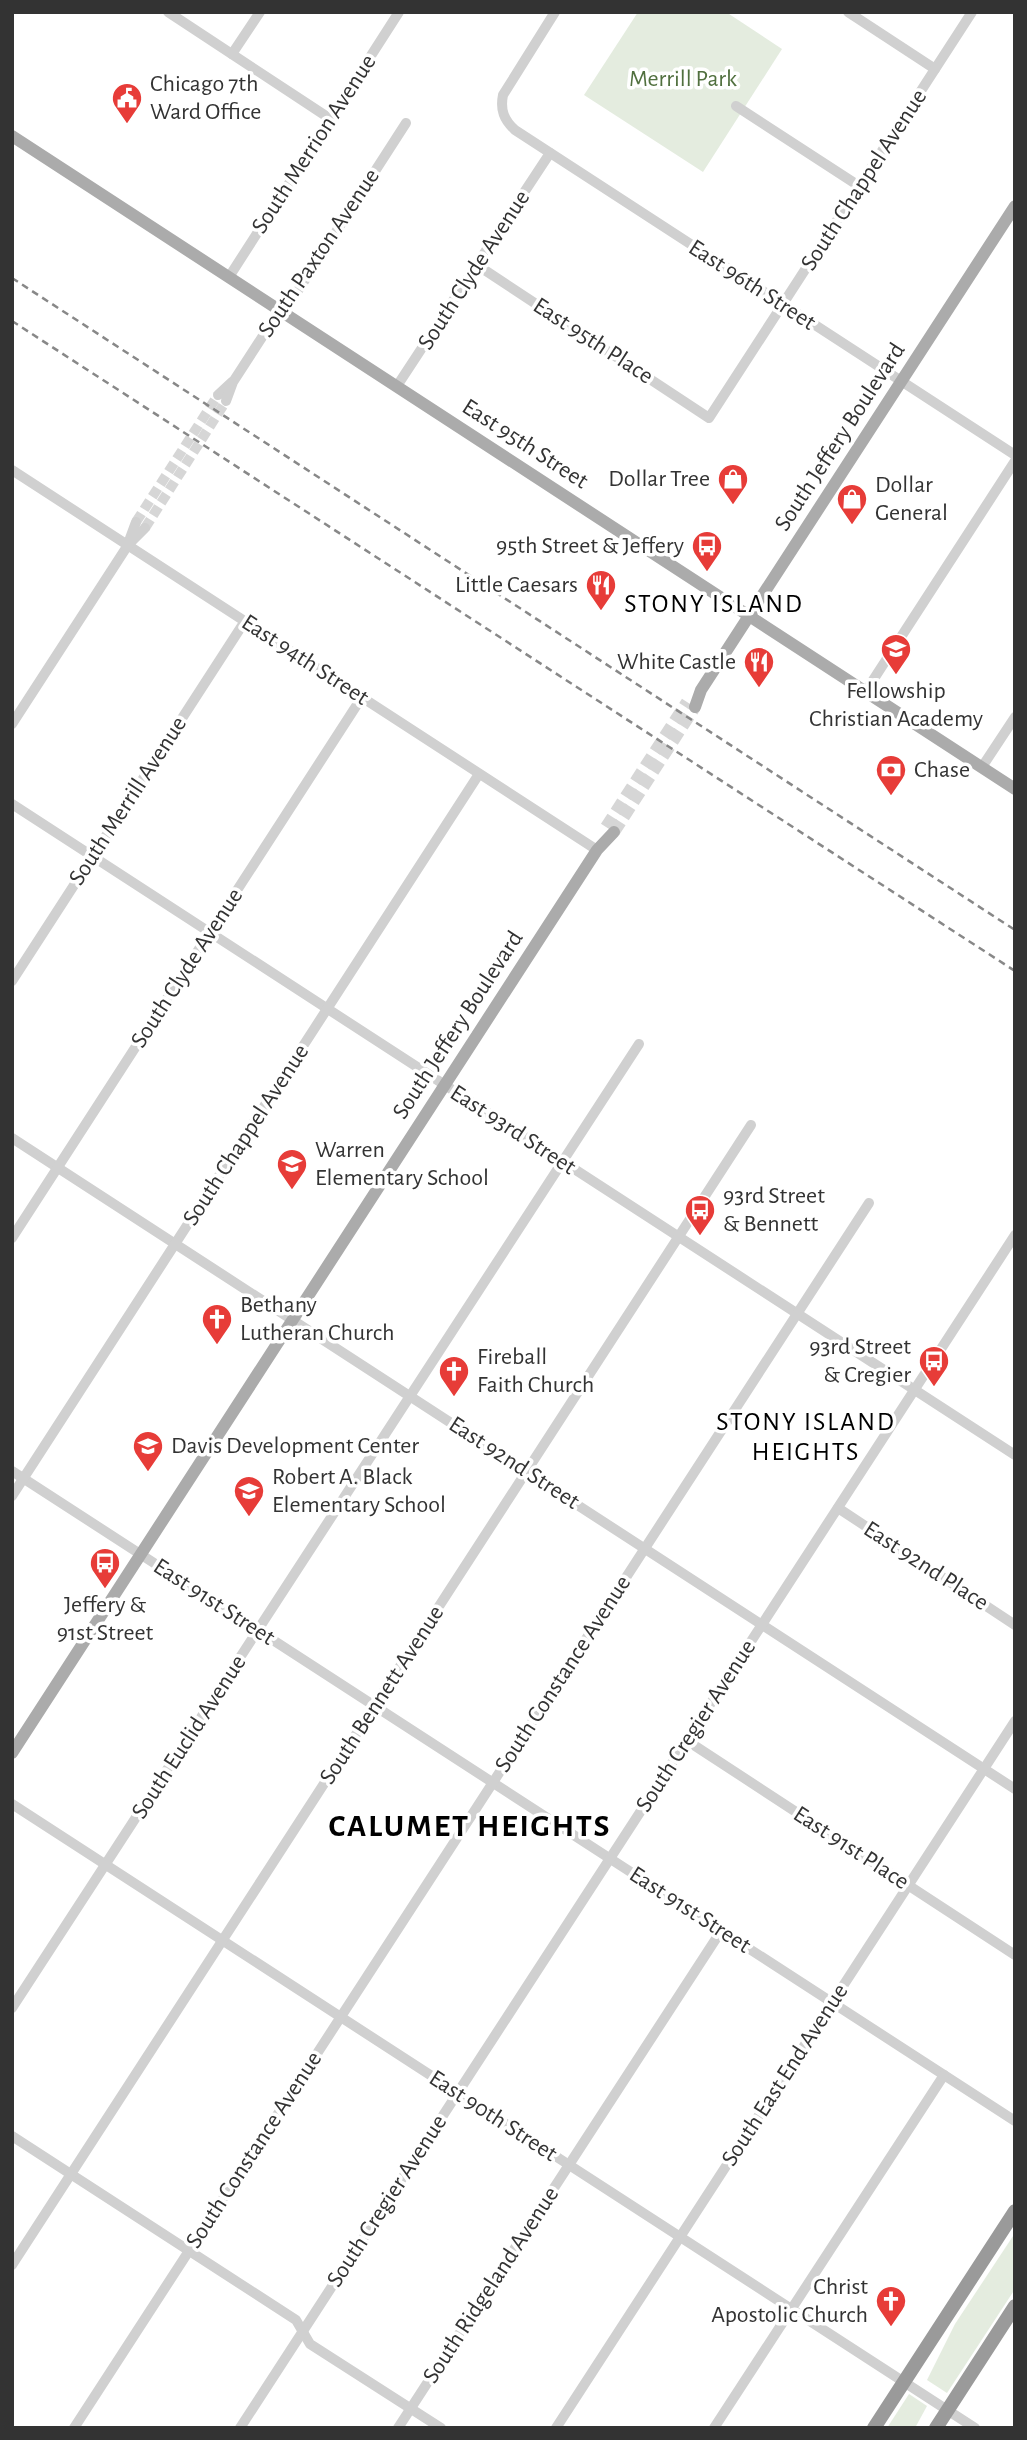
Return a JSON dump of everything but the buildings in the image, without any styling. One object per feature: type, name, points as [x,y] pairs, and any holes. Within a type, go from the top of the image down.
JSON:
[{"type":"highway","points":[[874,2428],[1015,2211]]},
{"type":"highway","points":[[936,2428],[1015,2306]]},
{"type":"main road","name":"East 95th Street","points":[[12,136],[1015,789]]},
{"type":"main road","name":"South Jeffery Boulevard","points":[[691,704],[1015,206]]},
{"type":"main road","name":"South Jeffery Boulevard","points":[[12,1753],[610,829]]},
{"type":"street","points":[[168,12],[329,118]]},
{"type":"street","points":[[232,54],[260,12]]},
{"type":"street","name":"South Merrion Avenue","points":[[229,277],[399,12]]},
{"type":"street","name":"East 96th Street","points":[[555,12],[506,86],[501,104],[507,123],[1015,455]]},
{"type":"street","points":[[848,12],[935,69]]},
{"type":"street","name":"South Chappel Avenue","points":[[709,418],[972,12]]},
{"type":"street","points":[[736,106],[859,186]]},
{"type":"street","name":"South Paxton Avenue","points":[[222,398],[268,328],[292,300],[406,123]]},
{"type":"street","name":"South Clyde Avenue","points":[[397,386],[550,153]]},
{"type":"street","name":"East 95th Place","points":[[477,265],[709,418]]},
{"type":"street","points":[[866,691],[1015,461]]},
{"type":"street","name":"East 94th Street","points":[[12,470],[597,850]]},
{"type":"street","points":[[12,724],[141,525]]},
{"type":"street","name":"South Merrill Avenue","points":[[12,981],[244,621]]},
{"type":"street","name":"South Clyde Avenue","points":[[12,1238],[362,697]]},
{"type":"street","points":[[982,767],[1015,717]]},
{"type":"street","name":"South Chappel Avenue","points":[[12,1496],[480,774]]},
{"type":"street","name":"East 93rd Street","points":[[12,804],[1015,1455]]},
{"type":"street","name":"South Euclid Avenue","points":[[12,2008],[639,1044]]},
{"type":"street","name":"South Bennett Avenue","points":[[12,2265],[751,1125]]},
{"type":"street","name":"East 92nd Street","points":[[12,1138],[1015,1789]]},
{"type":"street","name":"South Constance Avenue","points":[[74,2428],[869,1203]]},
{"type":"street","name":"South Cregier Avenue","points":[[240,2428],[1015,1235]]},
{"type":"street","name":"East 91st Street","points":[[12,1471],[1015,2121]]},
{"type":"street","name":"East 92nd Place","points":[[838,1508],[1015,1625]]},
{"type":"street","name":"South East End Avenue","points":[[556,2428],[1015,1721]]},
{"type":"street","name":"East 91st Place","points":[[686,1741],[1015,1955]]},
{"type":"street","name":"East 90th Street","points":[[12,1804],[975,2428]]},
{"type":"street","name":"South Ridgeland Avenue","points":[[398,2428],[721,1931]]},
{"type":"street","points":[[715,2428],[944,2075]]},
{"type":"street","points":[[12,2136],[296,2320],[310,2344],[441,2428]]},
{"type":"green space","name":"Merrill Park","points":[[638,12],[726,12],[782,49],[703,172],[584,95]]},
{"type":"green space","points":[[1015,2233],[1015,2289],[947,2393],[927,2380],[955,2324]]},
{"type":"green space","points":[[909,2394],[927,2406],[915,2428],[887,2428]]},
{"type":"tunnel","points":[[136,522],[218,395]]},
{"type":"tunnel","points":[[145,528],[226,401]]},
{"type":"tunnel","points":[[606,827],[687,702]]},
{"type":"tunnel","points":[[614,832],[695,707]]},
{"type":"railway","points":[[12,278],[1015,930]]},
{"type":"railway","points":[[12,321],[1015,971]]},
{"type":"place","name":"Chicago 7th Ward Office","points":[[127,125]]},
{"type":"place","name":"Dollar Tree","points":[[733,506]]},
{"type":"place","name":"Dollar General","points":[[852,526]]},
{"type":"place","name":"95th Street & Jeffery","points":[[707,573]]},
{"type":"place","name":"Little Caesars","points":[[601,612]]},
{"type":"place","name":"Fellowship Christian Academy","points":[[896,676]]},
{"type":"place","name":"White Castle","points":[[759,689]]},
{"type":"place","name":"Chase","points":[[891,797]]},
{"type":"place","name":"Warren Elementary School","points":[[292,1191]]},
{"type":"place","name":"93rd Street & Bennett","points":[[700,1237]]},
{"type":"place","name":"Bethany Lutheran Church","points":[[217,1346]]},
{"type":"place","name":"93rd Street & Cregier","points":[[934,1388]]},
{"type":"place","name":"Fireball Faith Church","points":[[454,1398]]},
{"type":"place","name":"Davis Development Center","points":[[148,1473]]},
{"type":"place","name":"Robert A. Black Elementary School","points":[[249,1518]]},
{"type":"place","name":"Jeffery & 91st Street","points":[[105,1590]]},
{"type":"place","name":"Christ Apostolic Church","points":[[891,2328]]},
{"type":"district","name":"STONY ISLAND","points":[[714,604]]},
{"type":"district","name":"STONY ISLAND HEIGHTS","points":[[806,1437]]},
{"type":"district","name":"CALUMET HEIGHTS","points":[[470,1826]]}]
